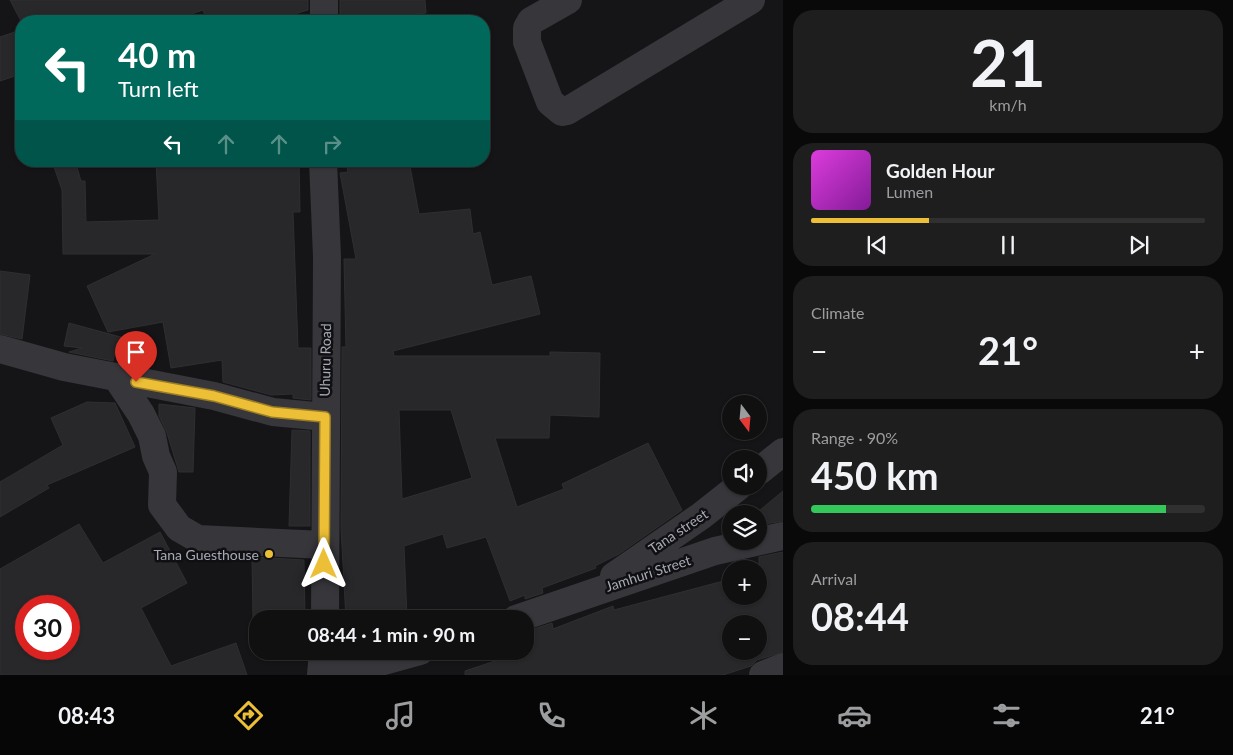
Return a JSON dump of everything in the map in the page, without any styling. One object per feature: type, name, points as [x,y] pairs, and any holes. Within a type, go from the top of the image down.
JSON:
[{"type":"street","points":[[324,0],[324,15]]},
{"type":"street","points":[[568,0],[531,21],[527,35],[550,102],[562,112],[567,111],[751,0]]},
{"type":"street","name":"Uhuru Road","points":[[323,167],[327,257],[325,610]]},
{"type":"street","points":[[0,349],[64,367],[214,396],[272,412],[325,417]]},
{"type":"street","points":[[117,378],[141,414],[152,436],[156,456],[163,472],[162,505],[179,528],[198,539],[324,545]]},
{"type":"street","points":[[767,465],[783,452]]},
{"type":"street","name":"Tana street","points":[[590,592],[701,516],[728,495]]},
{"type":"street","points":[[701,516],[715,551]]},
{"type":"street","name":"Jamhuri Street","points":[[534,612],[715,551],[783,536]]},
{"type":"street","points":[[321,675],[322,660]]},
{"type":"street","points":[[333,675],[395,667],[406,660]]},
{"type":"street","points":[[763,675],[783,667]]},
{"type":"building","points":[[10,0],[308,0],[308,10],[291,15],[205,15],[203,10],[188,15],[18,15]]},
{"type":"building","points":[[340,0],[425,0],[426,13],[410,15],[340,15]]},
{"type":"building","points":[[15,32],[15,76],[0,81],[0,37]]},
{"type":"building","points":[[54,167],[77,167],[81,181],[85,181],[86,222],[159,220],[156,167],[299,167],[300,212],[293,212],[298,348],[311,348],[311,400],[293,398],[293,394],[271,395],[223,382],[222,360],[171,368],[163,322],[108,332],[87,286],[155,254],[63,254],[62,190]]},
{"type":"building","points":[[347,167],[410,167],[419,214],[470,209],[473,234],[480,232],[492,285],[531,276],[540,314],[393,351],[394,356],[550,356],[550,352],[600,353],[599,417],[550,415],[549,438],[495,438],[517,507],[564,489],[562,484],[648,443],[682,510],[619,554],[595,566],[596,568],[542,588],[543,593],[525,599],[525,595],[510,601],[486,537],[447,548],[443,534],[404,546],[407,610],[346,610],[341,528],[342,347],[346,347],[344,259],[356,259],[340,173],[348,172]],"holes":[[[399,410],[451,410],[472,478],[402,499]]]},
{"type":"building","points":[[0,271],[30,275],[22,339],[0,334]]},
{"type":"building","points":[[69,323],[139,342],[137,354],[115,352],[113,361],[69,352],[82,348],[64,346]]},
{"type":"building","points":[[87,402],[115,403],[135,447],[47,485],[49,488],[0,517],[0,482],[63,445],[51,418]]},
{"type":"building","points":[[159,404],[195,408],[193,472],[179,472],[167,433],[159,416]]},
{"type":"building","points":[[292,430],[310,431],[310,526],[289,526]]},
{"type":"building","points":[[783,491],[783,521],[767,524],[766,505]]},
{"type":"building","points":[[79,524],[103,563],[160,532],[187,583],[141,608],[171,666],[236,643],[247,675],[0,675],[0,569]]},
{"type":"building","points":[[783,552],[783,652],[767,657],[767,615],[722,615],[722,660],[757,660],[751,666],[723,675],[465,675],[465,671],[498,660],[534,660],[534,629],[552,623],[553,629],[613,606],[614,610],[722,581],[722,605],[767,605],[767,560],[759,560],[759,557]]},
{"type":"building","points":[[252,557],[304,560],[305,610],[253,610]]},
{"type":"place","name":"Tana Guesthouse","points":[[269,554]]},
{"type":"route","points":[[136,382],[214,396],[272,412],[325,417],[324,564]]}]
